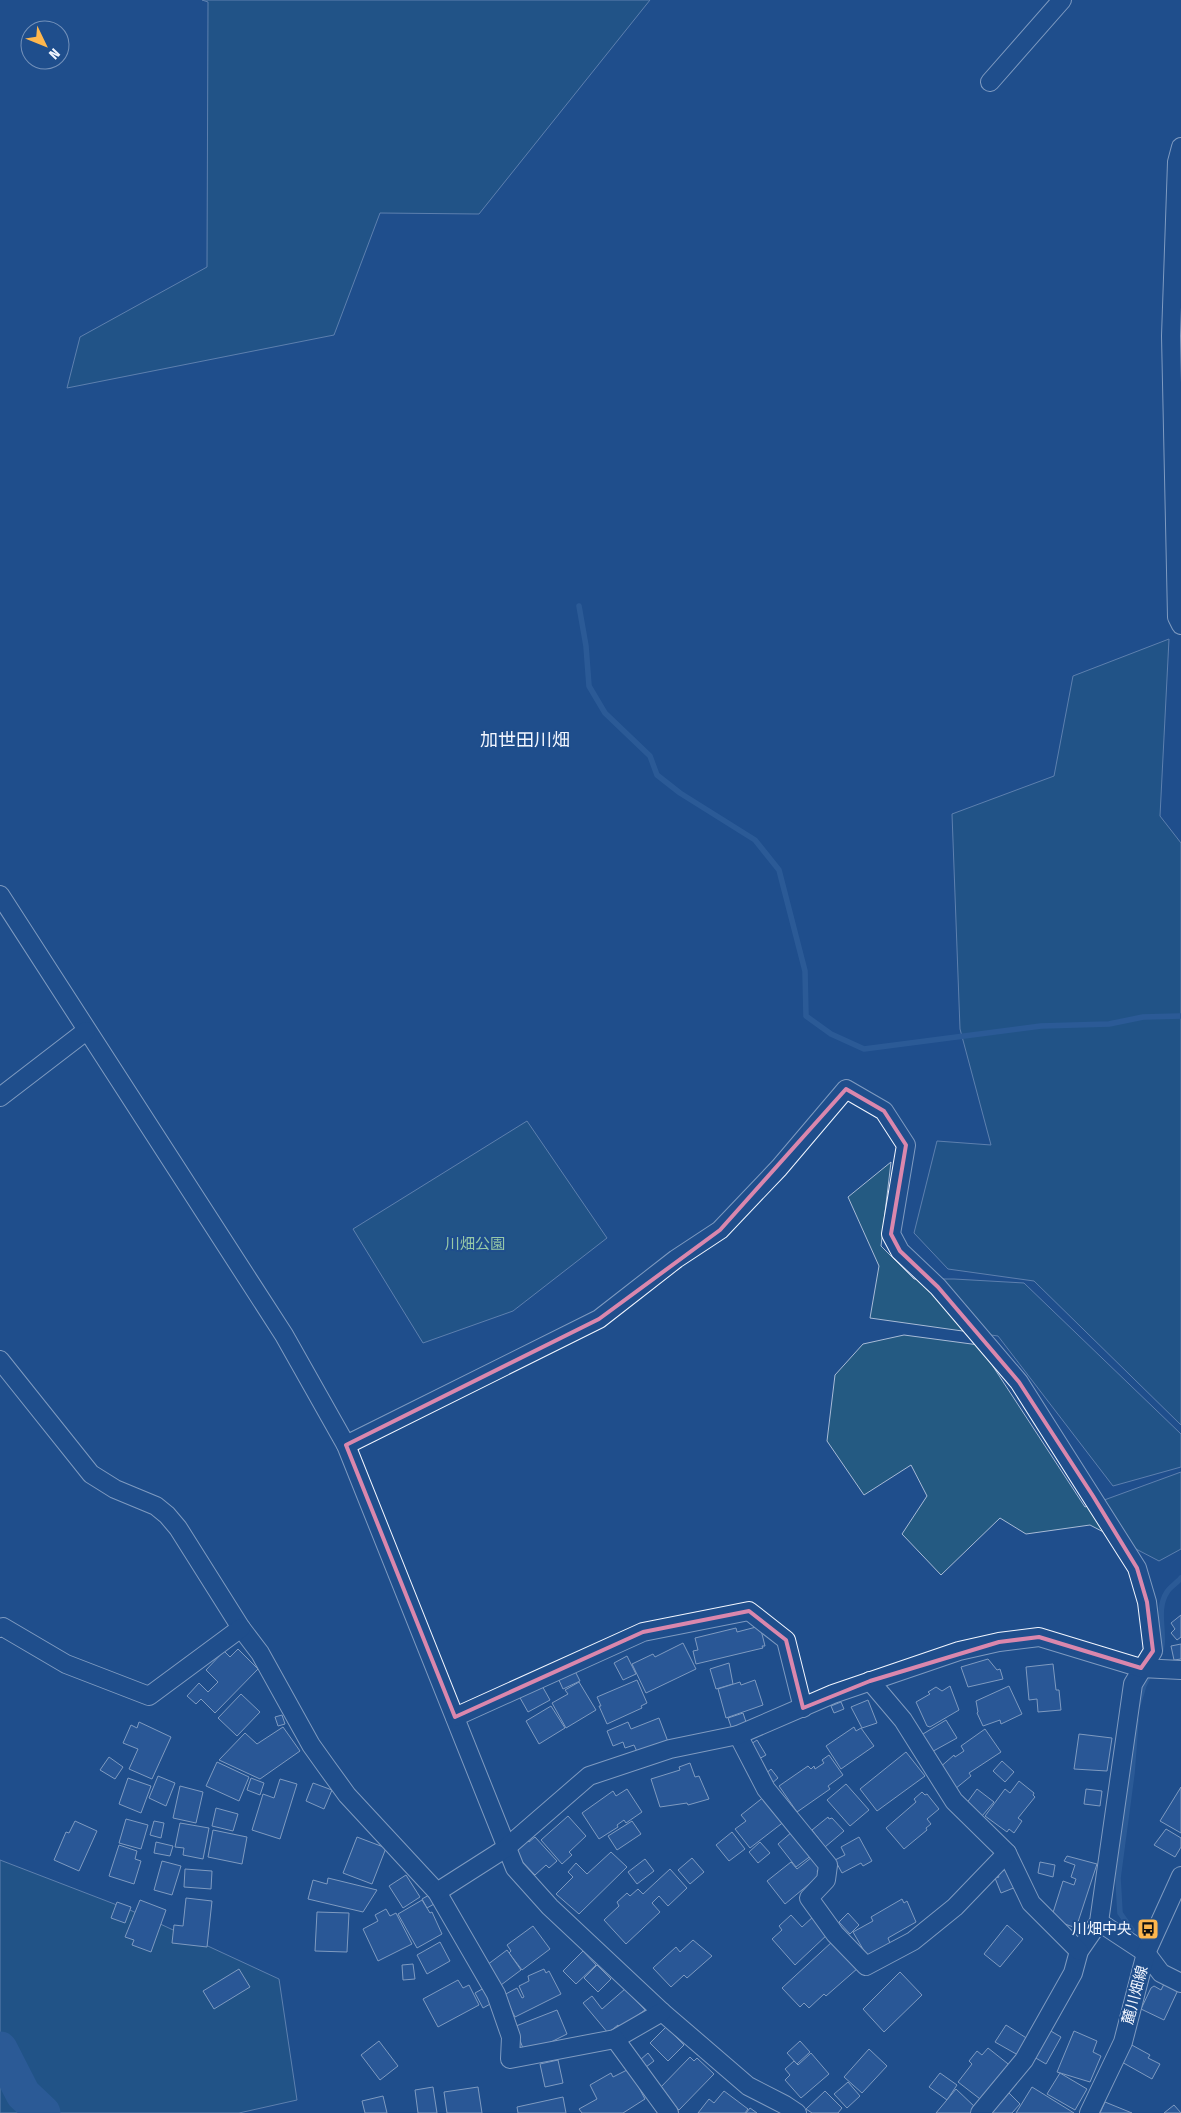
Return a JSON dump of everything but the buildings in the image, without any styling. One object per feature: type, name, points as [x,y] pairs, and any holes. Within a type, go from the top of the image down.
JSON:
[{"type":"street","points":[[990,82],[1062,0]]},
{"type":"street","points":[[1181,147],[1177,162],[1171,336],[1177,617],[1181,624]]},
{"type":"street","points":[[0,896],[284,1336],[346,1445],[514,1868],[550,1907],[662,2012],[748,2086],[797,2113]]},
{"type":"street","points":[[0,1097],[86,1031]]},
{"type":"street","points":[[346,1445],[599,1319],[676,1259],[720,1230],[778,1168],[846,1089],[884,1111],[906,1144],[891,1234],[900,1251],[938,1286],[1019,1382],[1137,1568],[1147,1602],[1153,1651],[1141,1668],[1134,1684],[1099,1922],[1079,1951],[1072,1973],[1024,2060],[980,2113]]},
{"type":"street","points":[[0,1360],[91,1474],[114,1490],[156,1506],[167,1514],[241,1628],[260,1653],[311,1745],[347,1795],[437,1892],[496,1994],[512,2037],[510,2059],[615,2039],[662,2012]]},
{"type":"street","points":[[455,1717],[643,1632],[749,1611],[786,1640],[802,1708]]},
{"type":"street","points":[[0,1628],[3,1626],[66,1664],[149,1696],[241,1628]]},
{"type":"street","points":[[437,1892],[506,1848],[589,1776],[670,1749],[738,1735],[833,1694],[959,1651],[999,1642],[1039,1637],[1141,1668],[1176,1670]]},
{"type":"street","points":[[870,1681],[903,1720],[954,1801],[1007,1853],[1031,1903],[1079,1951]]},
{"type":"street","points":[[738,1735],[766,1789],[828,1865],[826,1880],[809,1898],[835,1934],[866,1966],[913,1941],[955,1907],[1007,1853]]},
{"type":"street","name":"麓川畑線","points":[[1089,2113],[1123,2042],[1146,1953],[1181,1876]]},
{"type":"street","points":[[1099,1922],[1146,1953],[1161,1973],[1181,1983]]},
{"type":"street","points":[[615,2039],[669,2113]]},
{"type":"highlighted area","points":[[846,1089],[884,1111],[906,1145],[891,1234],[900,1251],[938,1287],[1019,1382],[1093,1496],[1137,1568],[1147,1602],[1153,1651],[1141,1668],[1039,1637],[999,1642],[870,1681],[803,1708],[786,1640],[749,1611],[643,1632],[455,1717],[346,1445],[599,1319],[720,1230]]},
{"type":"green space","points":[[202,0],[650,0],[479,214],[380,213],[334,335],[67,388],[80,337],[207,267],[208,2]]},
{"type":"green space","points":[[1169,639],[1160,816],[1181,843],[1181,1425],[1034,1281],[948,1269],[914,1233],[937,1141],[991,1145],[960,1029],[952,814],[1054,776],[1073,676]]},
{"type":"green space","name":"川畑公園","points":[[527,1121],[607,1238],[513,1311],[423,1343],[353,1229]]},
{"type":"green space","points":[[891,1162],[881,1246],[914,1279],[1024,1283],[1181,1434],[1181,1467],[1113,1486],[998,1336],[870,1318],[879,1266],[848,1197]]},
{"type":"green space","points":[[904,1335],[979,1345],[1085,1507],[1181,1472],[1181,1549],[1159,1561],[1090,1525],[1026,1534],[1000,1518],[941,1575],[902,1534],[927,1496],[911,1465],[864,1495],[827,1441],[835,1375],[863,1344]]},
{"type":"green space","points":[[0,1860],[130,1910],[279,1979],[297,2100],[239,2113],[0,2113]]},
{"type":"waterway","points":[[579,606],[586,646],[589,686],[605,713],[650,756],[657,775],[680,793],[755,840],[779,870],[805,971],[806,1016],[831,1034],[864,1049],[1041,1026],[1109,1024],[1143,1017],[1181,1016]]},
{"type":"waterway","points":[[1159,1655],[1162,1640],[1161,1616],[1163,1600],[1168,1590],[1181,1578]]},
{"type":"waterway","points":[[1137,1708],[1151,1670]]},
{"type":"waterway","points":[[1132,1930],[1120,1913],[1118,1878],[1132,1773],[1136,1720]]},
{"type":"waterway","points":[[0,2049],[23,2094],[43,2113]]},
{"type":"place","name":"川畑中央","points":[[1148,1929]]},
{"type":"district","name":"加世田川畑","points":[[525,740]]}]
